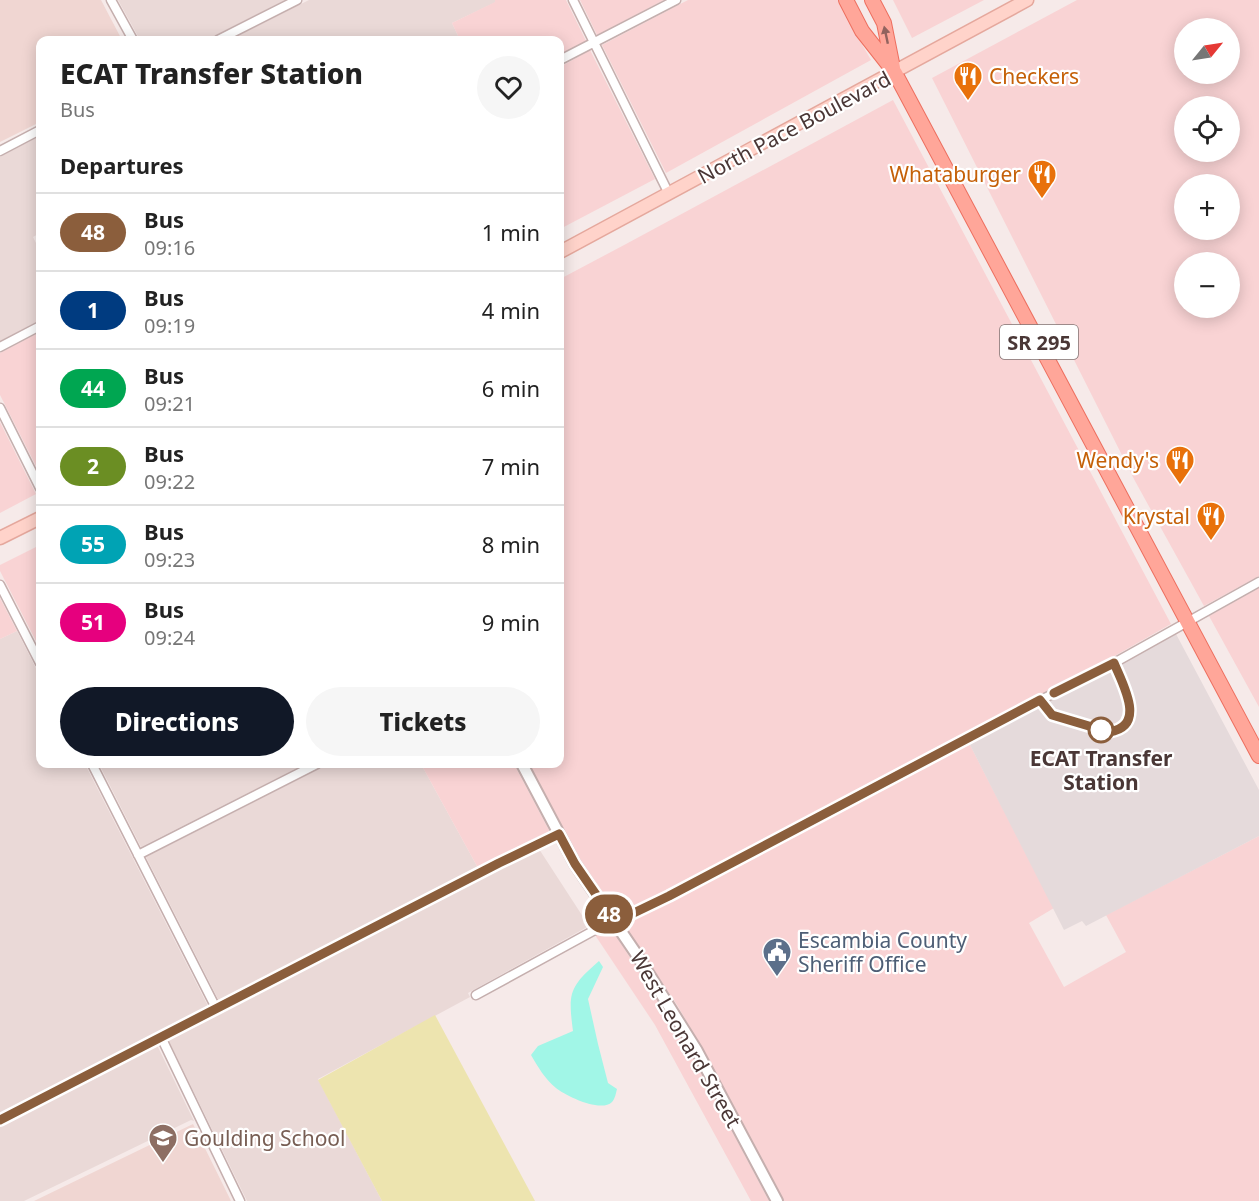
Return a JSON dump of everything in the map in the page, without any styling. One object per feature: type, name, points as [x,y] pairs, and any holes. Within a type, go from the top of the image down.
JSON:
[{"type":"main road","name":"SR 295","points":[[846,0],[862,31],[895,72],[1259,756]]},
{"type":"main road","name":"SR 295","points":[[872,0],[884,23],[895,72]]},
{"type":"main road","name":"North Pace Boulevard","points":[[564,250],[1028,0]]},
{"type":"main road","points":[[0,538],[36,520]]},
{"type":"street","points":[[111,0],[131,36]]},
{"type":"street","points":[[226,36],[297,0]]},
{"type":"street","points":[[573,0],[669,194]]},
{"type":"street","points":[[564,58],[676,0]]},
{"type":"street","points":[[0,151],[36,132]]},
{"type":"street","points":[[0,347],[36,328]]},
{"type":"street","points":[[0,408],[36,480]]},
{"type":"street","points":[[476,995],[593,931],[669,896],[1114,663],[1259,582]]},
{"type":"street","points":[[0,585],[36,655]]},
{"type":"street","points":[[94,768],[216,1008]]},
{"type":"street","points":[[138,855],[309,768]]},
{"type":"street","name":"West Leonard Street","points":[[524,768],[575,864],[647,971],[697,1051],[777,1201]]},
{"type":"street","points":[[0,1120],[559,834]]},
{"type":"street","points":[[161,1037],[240,1201]]},
{"type":"shaded area","points":[[0,0],[101,0],[120,36],[36,36],[36,124],[0,142]]},
{"type":"shaded area","points":[[118,0],[285,0],[214,36],[138,36]]},
{"type":"shaded area","points":[[309,0],[495,0],[496,2],[452,23],[458,36],[238,36]]},
{"type":"shaded area","points":[[495,0],[566,0],[586,41],[564,52],[564,36],[458,36],[452,23]]},
{"type":"shaded area","points":[[580,0],[664,0],[597,35]]},
{"type":"shaded area","points":[[688,0],[839,0],[871,60],[666,173],[602,45]]},
{"type":"shaded area","points":[[893,0],[984,0],[912,38]]},
{"type":"shaded area","points":[[1077,0],[1259,0],[1259,576],[1204,606],[1135,481],[932,78]]},
{"type":"shaded area","points":[[590,50],[655,179],[564,227],[564,65]]},
{"type":"shaded area","points":[[893,100],[1171,624],[1111,658],[617,915],[581,861],[531,768],[564,768],[564,277]]},
{"type":"shaded area","points":[[36,138],[36,235],[33,237],[36,243],[36,322],[0,341],[0,157]]},
{"type":"shaded area","points":[[36,334],[36,466],[0,395],[0,353]]},
{"type":"shaded area","points":[[0,422],[36,494],[0,513]]},
{"type":"shaded area","points":[[36,547],[36,641],[0,571],[0,565]]},
{"type":"shaded area","points":[[1259,588],[1259,707],[1209,616]]},
{"type":"shaded area","points":[[0,598],[17,631],[0,639]]},
{"type":"shaded area","points":[[17,631],[36,668],[36,768],[87,768],[208,1006],[0,1114],[0,639]]},
{"type":"shaded area","points":[[1176,634],[1259,790],[1259,836],[1086,926],[1082,921],[1064,930],[969,743]]},
{"type":"shaded area","points":[[969,743],[1054,908],[1029,923],[1064,987],[1126,952],[1106,915],[1259,836],[1259,1201],[783,1201],[702,1048],[677,1005],[623,924]]},
{"type":"shaded area","points":[[101,768],[297,768],[141,847]]},
{"type":"shaded area","points":[[321,768],[423,768],[478,868],[219,1001],[146,857]]},
{"type":"shaded area","points":[[423,768],[516,768],[550,832],[478,868]]},
{"type":"shaded area","points":[[539,849],[589,926],[468,993],[470,997],[318,1079],[382,1201],[247,1201],[168,1039]]},
{"type":"shaded area","points":[[612,930],[691,1054],[769,1201],[751,1201],[655,1025],[595,935]]},
{"type":"shaded area","points":[[599,961],[603,967],[588,999],[608,1083],[617,1089],[612,1102],[600,1106],[575,1099],[556,1088],[545,1077],[531,1055],[538,1046],[573,1031],[571,999],[573,992],[576,985]]},
{"type":"shaded area","points":[[435,1015],[535,1201],[382,1201],[318,1080]]},
{"type":"shaded area","points":[[157,1045],[194,1121],[191,1120],[24,1201],[0,1201],[0,1126]]},
{"type":"shaded area","name":"Goulding School","points":[[193,1124],[231,1201],[34,1201]]},
{"type":"bus line","name":"48","points":[[0,1120],[559,834],[575,864],[615,922],[669,896],[1040,700],[1052,715],[1109,732],[1118,731],[1128,723],[1130,718],[1127,695],[1114,663],[1054,693]]},
{"type":"place","name":"Checkers","points":[[968,102]]},
{"type":"place","name":"Whataburger","points":[[1042,200]]},
{"type":"place","name":"Wendy's","points":[[1180,486]]},
{"type":"place","name":"Krystal","points":[[1211,542]]},
{"type":"place","name":"ECAT Transfer Station","points":[[1101,730]]},
{"type":"place","name":"Escambia County Sheriff Office","points":[[777,978]]},
{"type":"place","name":"Goulding School","points":[[163,1164]]}]
